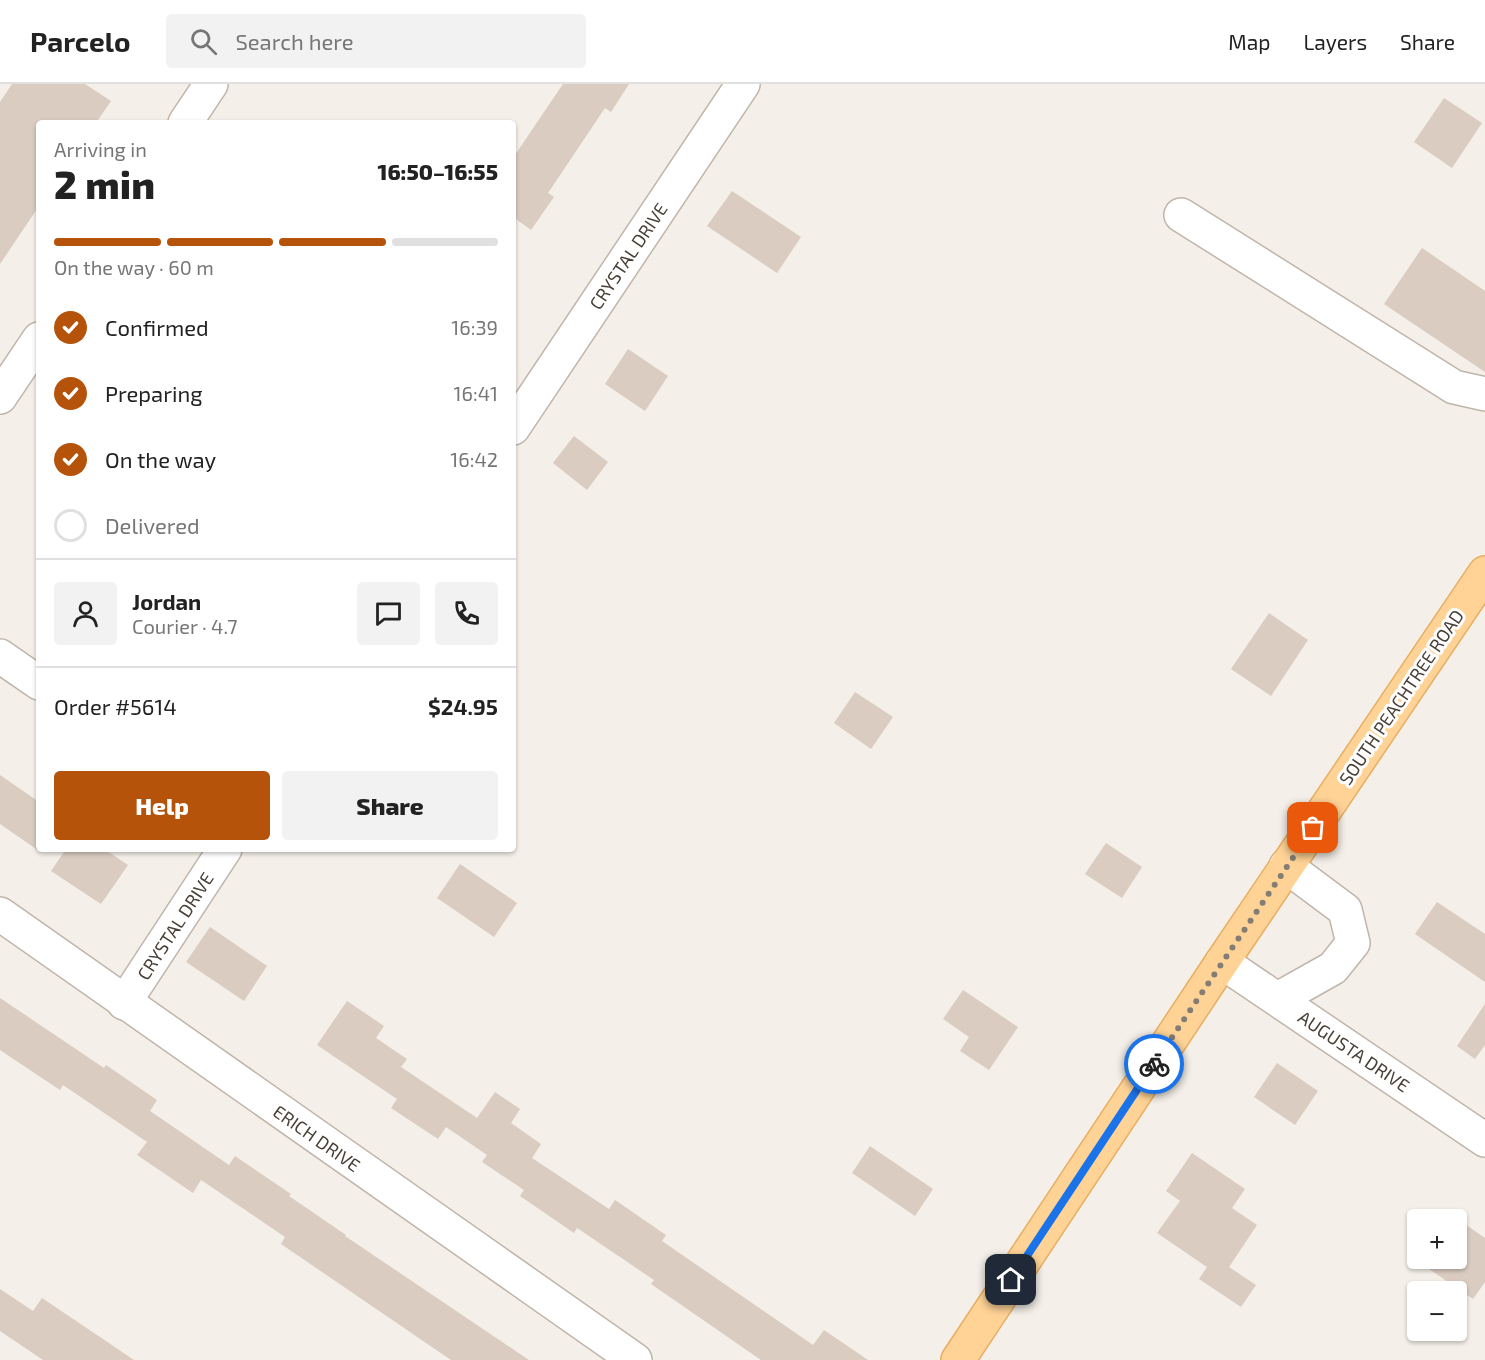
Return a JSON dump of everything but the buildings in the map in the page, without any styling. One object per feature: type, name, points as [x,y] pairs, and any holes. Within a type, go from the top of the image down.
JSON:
[{"type":"main road","name":"SOUTH PEACHTREE ROAD","points":[[958,1360],[1286,867],[1480,591]]},
{"type":"street","points":[[187,120],[211,84]]},
{"type":"street","name":"CRYSTAL DRIVE","points":[[516,424],[743,84]]},
{"type":"street","points":[[1180,215],[1454,387],[1485,394]]},
{"type":"street","points":[[0,397],[36,343]]},
{"type":"street","points":[[0,656],[36,681]]},
{"type":"street","name":"CRYSTAL DRIVE","points":[[124,1003],[223,852]]},
{"type":"street","points":[[1278,999],[1333,968],[1353,943],[1345,910],[1286,867]]},
{"type":"street","name":"ERICH DRIVE","points":[[0,914],[635,1360]]},
{"type":"street","name":"AUGUSTA DRIVE","points":[[1222,962],[1485,1140]]},
{"type":"way so far","points":[[1154,1064],[1313,828]]},
{"type":"route","points":[[1011,1280],[1154,1064]]}]
